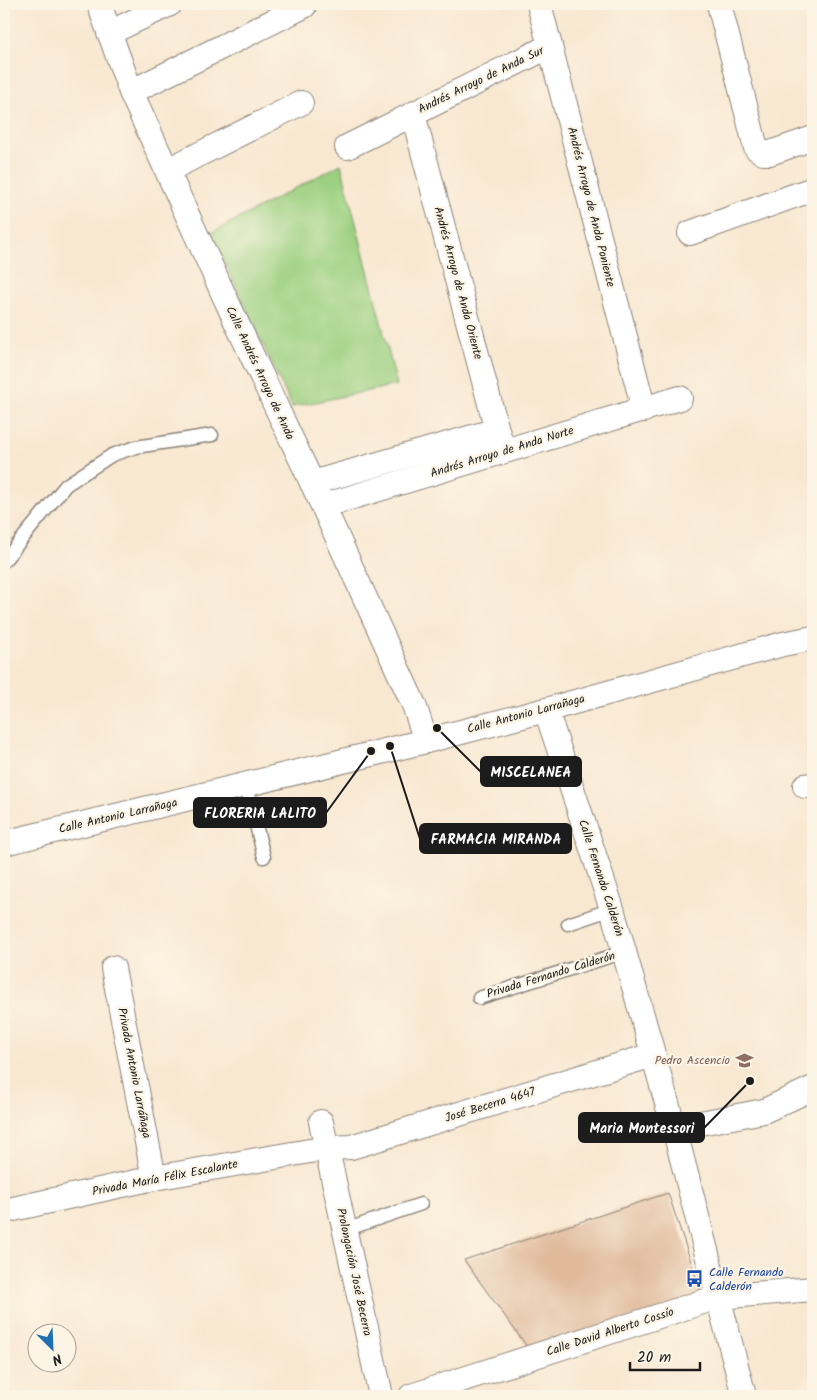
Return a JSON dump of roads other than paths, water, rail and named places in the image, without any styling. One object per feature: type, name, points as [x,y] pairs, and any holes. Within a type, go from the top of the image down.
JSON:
[{"type":"street","name":"Calle Andrés Arroyo de Anda","points":[[99,4],[131,92],[414,705],[426,741]]},
{"type":"street","points":[[109,33],[170,4]]},
{"type":"street","name":"Andrés Arroyo de Anda Poniente","points":[[539,4],[644,410]]},
{"type":"street","points":[[719,4],[756,148],[762,153],[770,153],[813,138]]},
{"type":"street","points":[[131,92],[304,6]]},
{"type":"street","name":"Andrés Arroyo de Anda Sur","points":[[413,114],[550,46]]},
{"type":"street","points":[[167,168],[178,165],[300,103]]},
{"type":"street","points":[[347,147],[413,114]]},
{"type":"street","name":"Andrés Arroyo de Anda Oriente","points":[[413,114],[501,440]]},
{"type":"street","points":[[690,233],[813,189]]},
{"type":"street","name":"Andrés Arroyo de Anda Norte","points":[[312,483],[644,410],[680,398]]},
{"type":"street","name":"Andrés Arroyo de Anda Norte","points":[[323,506],[501,440]]},
{"type":"street","name":"Calle Antonio Larrañaga","points":[[4,843],[426,741],[546,710],[783,644],[813,638]]},
{"type":"street","name":"Calle Fernando Calderón","points":[[546,710],[612,909],[674,1128],[744,1396]]},
{"type":"street","name":"Privada Antonio Larráñaga","points":[[113,968],[154,1178]]},
{"type":"street","name":"José Becerra 4647","points":[[326,1148],[351,1147],[653,1055]]},
{"type":"street","points":[[674,1128],[764,1111],[813,1088]]},
{"type":"street","name":"Prolongación José Becerra","points":[[322,1122],[326,1148],[381,1396]]},
{"type":"street","name":"Privada María Félix Escalante","points":[[4,1211],[154,1178],[326,1148]]},
{"type":"street","name":"Calle David Alberto Cossío","points":[[411,1396],[718,1297],[813,1289]]},
{"type":"lane","points":[[4,561],[66,485],[112,455],[136,446],[212,435]]},
{"type":"lane","points":[[246,785],[264,857]]},
{"type":"lane","points":[[568,924],[612,909]]},
{"type":"lane","name":"Privada Fernando Calderón","points":[[479,998],[624,952]]},
{"type":"lane","points":[[344,1230],[420,1204]]},
{"type":"place","name":"MISCELANEA","points":[[437,728]]},
{"type":"place","name":"FARMACIA MIRANDA","points":[[390,746]]},
{"type":"place","name":"FLORERIA LALITO","points":[[371,751]]},
{"type":"place","name":"Pedro Ascencio","points":[[744,1060]]},
{"type":"place","name":"Maria Montessori","points":[[750,1081]]},
{"type":"place","name":"Calle Fernando Calderón","points":[[695,1279]]}]
